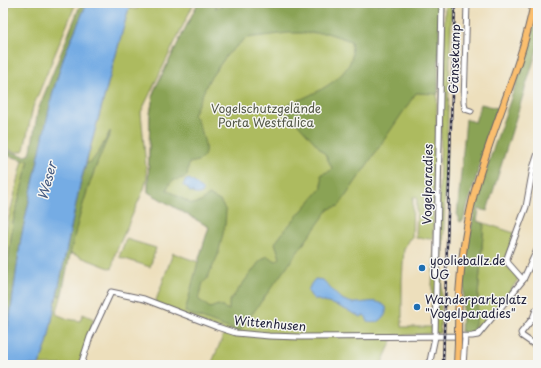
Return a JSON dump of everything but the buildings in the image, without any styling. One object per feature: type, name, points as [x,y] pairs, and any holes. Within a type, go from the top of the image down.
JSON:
[{"type":"main road","points":[[457,365],[460,276],[467,225],[485,160],[526,39],[534,3]]},
{"type":"street","name":"Vogelparadies","points":[[430,365],[435,337],[442,3]]},
{"type":"street","name":"Gänsekamp","points":[[467,3],[464,109],[471,111]]},
{"type":"street","points":[[523,280],[508,263],[507,258],[526,207],[533,168],[538,153]]},
{"type":"street","points":[[463,365],[465,337],[478,334],[482,330],[523,280],[538,248]]},
{"type":"street","name":"Wittenhusen","points":[[81,365],[90,337],[110,292],[144,300],[236,333],[300,337],[465,337]]},
{"type":"street","points":[[536,310],[533,318],[521,333],[522,336],[538,347]]},
{"type":"green space","points":[[13,3],[76,3],[33,107],[24,150],[19,152],[14,152],[3,147],[3,15]]},
{"type":"green space","points":[[81,3],[87,3],[64,56],[53,92],[21,238],[11,310],[3,352],[3,306],[13,222],[29,160],[23,160],[3,154],[3,150],[25,156],[29,155],[38,110]]},
{"type":"green space","points":[[140,3],[194,3],[141,112],[147,178],[144,189],[115,254],[112,269],[70,253],[87,191],[110,132],[94,159],[86,164],[129,7],[137,9]]},
{"type":"green space","name":"Vogelschutzgelände Porta Westfalica","points":[[198,3],[440,3],[433,239],[416,238],[417,197],[413,197],[412,238],[409,239],[404,249],[402,280],[402,327],[432,327],[432,285],[439,194],[445,3],[452,3],[440,333],[394,336],[381,365],[211,365],[225,331],[154,306],[173,253],[198,262],[209,227],[148,192],[150,114],[154,91]]},
{"type":"green space","points":[[198,3],[217,3],[215,8],[226,3],[440,3],[438,94],[416,93],[339,206],[329,209],[239,332],[185,312],[209,227],[148,192],[150,114],[154,91]],"holes":[[[288,33],[327,33],[351,41],[352,58],[346,69],[322,89],[283,107],[325,154],[332,168],[330,171],[321,174],[322,187],[286,228],[275,243],[280,258],[276,261],[267,256],[259,262],[229,302],[229,310],[218,305],[210,308],[198,299],[203,283],[207,279],[218,255],[225,225],[226,211],[220,201],[209,195],[201,202],[192,204],[167,190],[173,181],[187,176],[189,163],[198,161],[204,156],[204,139],[196,118],[193,115],[209,80],[227,55],[246,38]]]},
{"type":"green space","points":[[538,9],[538,47],[487,211],[479,209],[477,221],[484,223],[476,321],[472,333],[461,332],[466,268],[476,206],[491,156],[532,34]]},
{"type":"green space","points":[[481,104],[497,108],[463,221],[460,222],[457,216],[466,119],[475,122]]},
{"type":"green space","points":[[110,131],[87,192],[75,232],[62,294],[59,296],[57,295],[80,184],[86,164],[97,155]]},
{"type":"green space","points":[[23,160],[29,160],[13,222],[3,306],[3,248]]},
{"type":"green space","points":[[484,223],[514,233],[504,263],[518,277],[517,281],[497,309],[479,328],[472,333],[476,321]]},
{"type":"green space","points":[[126,239],[156,248],[150,267],[119,257]]},
{"type":"green space","points":[[62,294],[56,314],[68,319],[80,321],[83,314],[94,319],[79,365],[39,365],[47,344],[57,295],[60,296]]},
{"type":"water","name":"Weser","points":[[87,3],[131,3],[80,184],[47,344],[39,365],[3,365],[3,352],[11,310],[21,238],[53,92],[64,56]]},
{"type":"water","points":[[189,179],[203,191],[202,194],[194,194],[193,192],[190,192],[187,187],[183,186],[185,181]]},
{"type":"water","points":[[315,279],[323,280],[338,296],[345,301],[354,303],[377,302],[382,304],[386,307],[384,317],[379,321],[372,323],[368,322],[364,315],[361,317],[338,306],[314,299],[308,291]]},
{"type":"railway","points":[[443,365],[455,3]]},
{"type":"place","name":"yoolieballz.de UG","points":[[422,268]]},
{"type":"place","name":"Wanderparkplatz \"Vogelparadies\"","points":[[417,307]]}]
